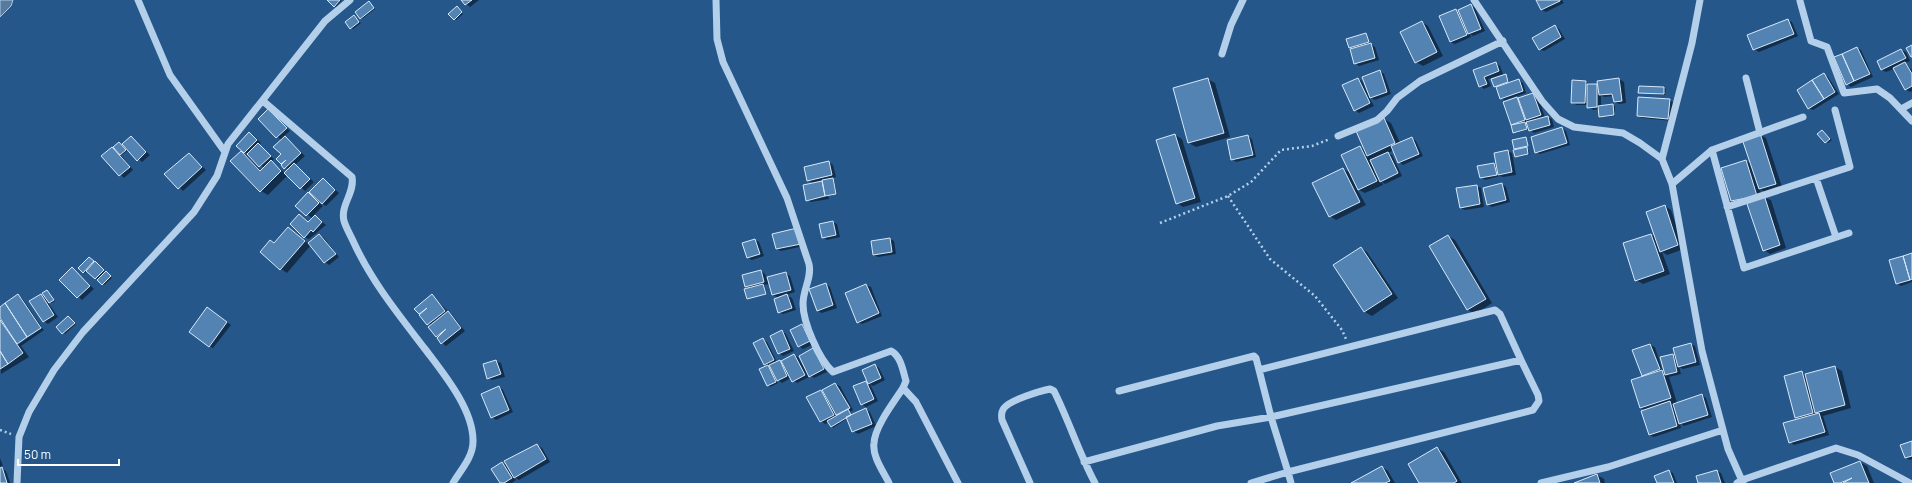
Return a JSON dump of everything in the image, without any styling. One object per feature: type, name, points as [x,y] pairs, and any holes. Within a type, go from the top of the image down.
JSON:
[{"type":"street","points":[[138,0],[170,74],[225,152]]},
{"type":"street","points":[[16,483],[19,437],[29,412],[40,392],[83,332],[194,212],[217,176],[225,152],[232,139],[263,102],[325,21],[350,0]]},
{"type":"street","points":[[716,0],[717,39],[723,62],[787,198],[809,264],[810,272],[803,303],[804,313],[815,346],[834,372],[891,351],[898,356],[906,381],[879,427],[874,443],[875,456],[889,483]]},
{"type":"street","points":[[1222,54],[1231,25],[1243,0]]},
{"type":"street","points":[[1474,0],[1542,101],[1558,119],[1574,127],[1623,133],[1662,159],[1672,184],[1702,351],[1728,449],[1741,482],[1836,448],[1858,455],[1910,483]]},
{"type":"street","points":[[1662,159],[1692,43],[1700,0]]},
{"type":"street","points":[[1800,1],[1811,41],[1827,47],[1844,93],[1877,89],[1890,98],[1912,121]]},
{"type":"street","points":[[1338,136],[1377,120],[1396,98],[1420,81],[1503,41]]},
{"type":"street","points":[[1746,78],[1760,133]]},
{"type":"street","points":[[263,102],[352,177],[353,186],[343,212],[344,221],[358,252],[370,276],[450,383],[467,416],[473,442],[470,454],[453,483]]},
{"type":"street","points":[[1901,109],[1912,103]]},
{"type":"street","points":[[1727,206],[1850,167],[1835,110]]},
{"type":"street","points":[[1672,184],[1712,150],[1803,117]]},
{"type":"street","points":[[1712,150],[1744,268],[1849,233]]},
{"type":"street","points":[[1816,178],[1836,237]]},
{"type":"street","points":[[1251,483],[1288,472],[1533,410],[1539,401],[1538,395],[1500,314],[1495,310],[1259,370]]},
{"type":"street","points":[[1119,391],[1251,356],[1256,358],[1271,417],[1291,483]]},
{"type":"street","points":[[1084,462],[1217,426],[1271,417],[1521,360]]},
{"type":"street","points":[[903,388],[916,402],[958,483]]},
{"type":"street","points":[[1030,483],[1002,420],[1001,413],[1004,407],[1041,391],[1050,389],[1054,391],[1067,417],[1084,462],[1095,483]]},
{"type":"street","points":[[1541,483],[1608,467],[1723,430]]},
{"type":"path","points":[[1160,223],[1228,196],[1252,182],[1272,157],[1281,150],[1312,146],[1338,136]]},
{"type":"path","points":[[1228,196],[1270,259],[1287,274],[1302,284],[1323,305],[1342,330],[1348,347]]},
{"type":"water","points":[[0,0],[13,0],[11,6],[0,17]]},
{"type":"building","points":[[327,0],[340,0],[334,7]]},
{"type":"building","points":[[461,0],[472,0],[465,5]]},
{"type":"building","points":[[1536,0],[1560,0],[1560,1],[1541,10]]},
{"type":"building","points":[[369,1],[374,8],[360,19],[355,12]]},
{"type":"building","points":[[1471,4],[1481,29],[1468,34],[1458,10]]},
{"type":"building","points":[[457,6],[462,12],[454,20],[448,14]]},
{"type":"building","points":[[1456,9],[1467,35],[1450,42],[1439,16]]},
{"type":"building","points":[[354,15],[359,22],[350,29],[345,22]]},
{"type":"building","points":[[1788,19],[1794,34],[1753,50],[1747,35]]},
{"type":"building","points":[[1422,21],[1437,52],[1415,63],[1400,32]]},
{"type":"building","points":[[1555,25],[1561,37],[1539,50],[1532,38]]},
{"type":"building","points":[[1366,33],[1369,42],[1349,48],[1346,39]]},
{"type":"building","points":[[1371,43],[1375,58],[1354,64],[1350,49]]},
{"type":"building","points":[[1912,45],[1912,57],[1911,57],[1906,48]]},
{"type":"building","points":[[1857,47],[1870,74],[1854,81],[1842,54]]},
{"type":"building","points":[[1901,49],[1906,58],[1881,70],[1877,61]]},
{"type":"building","points":[[1842,54],[1854,81],[1846,85],[1834,57]]},
{"type":"building","points":[[1496,62],[1499,71],[1484,77],[1487,84],[1479,87],[1473,70]]},
{"type":"building","points":[[1905,62],[1912,74],[1912,86],[1905,90],[1893,68]]},
{"type":"building","points":[[1380,70],[1387,92],[1370,98],[1362,77]]},
{"type":"building","points":[[1824,73],[1835,92],[1824,99],[1812,80]]},
{"type":"building","points":[[1506,74],[1508,82],[1494,87],[1491,79]]},
{"type":"building","points":[[1208,78],[1224,133],[1188,143],[1173,88]]},
{"type":"building","points":[[1358,78],[1370,103],[1354,111],[1342,85]]},
{"type":"building","points":[[1619,78],[1622,101],[1614,102],[1612,94],[1599,95],[1597,81]]},
{"type":"building","points":[[1519,79],[1523,91],[1500,99],[1496,87]]},
{"type":"building","points":[[1572,80],[1586,81],[1585,103],[1571,103]]},
{"type":"building","points":[[1812,80],[1824,99],[1808,109],[1797,90]]},
{"type":"building","points":[[1587,84],[1597,84],[1597,107],[1587,108]]},
{"type":"building","points":[[1639,86],[1664,87],[1664,94],[1638,93]]},
{"type":"building","points":[[1533,93],[1541,115],[1526,120],[1518,98]]},
{"type":"building","points":[[1517,97],[1525,120],[1511,125],[1503,102]]},
{"type":"building","points":[[1638,97],[1670,99],[1668,119],[1637,116]]},
{"type":"building","points":[[1613,104],[1614,115],[1599,117],[1598,106]]},
{"type":"building","points":[[268,109],[287,128],[276,138],[258,119]]},
{"type":"building","points":[[1548,116],[1550,125],[1529,131],[1526,122]]},
{"type":"building","points":[[1384,118],[1395,143],[1367,156],[1356,131]]},
{"type":"building","points":[[1525,122],[1527,129],[1513,133],[1511,125]]},
{"type":"building","points":[[1562,127],[1567,143],[1535,153],[1531,137]]},
{"type":"building","points":[[1822,130],[1830,139],[1825,143],[1817,134]]},
{"type":"building","points":[[249,132],[257,140],[244,153],[236,146]]},
{"type":"building","points":[[1760,133],[1776,184],[1759,189],[1742,139]]},
{"type":"building","points":[[1175,134],[1195,198],[1176,204],[1156,140]]},
{"type":"building","points":[[1248,135],[1253,155],[1231,160],[1227,140]]},
{"type":"building","points":[[131,136],[146,152],[137,161],[122,144]]},
{"type":"building","points":[[285,136],[301,153],[284,169],[281,165],[286,160],[281,164],[276,159],[281,154],[273,147]]},
{"type":"building","points":[[1412,137],[1419,154],[1398,163],[1391,146]]},
{"type":"building","points":[[1526,137],[1528,146],[1514,149],[1512,140]]},
{"type":"building","points":[[119,142],[126,150],[120,155],[113,147]]},
{"type":"building","points":[[258,143],[271,156],[259,167],[247,154]]},
{"type":"building","points":[[1360,146],[1377,181],[1358,190],[1341,155]]},
{"type":"building","points":[[112,147],[130,167],[119,176],[101,156]]},
{"type":"building","points":[[1527,147],[1528,154],[1515,157],[1513,150]]},
{"type":"building","points":[[1508,150],[1512,172],[1498,175],[1494,153]]},
{"type":"building","points":[[241,151],[260,171],[271,160],[281,171],[260,192],[230,161]]},
{"type":"building","points":[[1388,152],[1398,173],[1380,182],[1370,160]]},
{"type":"building","points":[[189,153],[202,167],[178,189],[164,174]]},
{"type":"building","points":[[1746,160],[1757,196],[1731,201],[1721,168]]},
{"type":"building","points":[[829,161],[832,175],[807,181],[804,167]]},
{"type":"building","points":[[294,163],[310,179],[300,189],[284,173]]},
{"type":"building","points":[[1494,163],[1497,175],[1480,178],[1477,166]]},
{"type":"building","points":[[1343,168],[1360,202],[1329,217],[1312,183]]},
{"type":"building","points":[[323,178],[335,190],[322,204],[309,192]]},
{"type":"building","points":[[833,178],[836,194],[825,196],[822,180]]},
{"type":"building","points":[[822,181],[825,196],[806,201],[803,185]]},
{"type":"building","points":[[1502,183],[1506,200],[1487,205],[1483,188]]},
{"type":"building","points":[[1477,185],[1480,204],[1460,208],[1456,188]]},
{"type":"building","points":[[308,192],[319,203],[306,216],[295,206]]},
{"type":"building","points":[[1764,195],[1780,245],[1763,251],[1746,201]]},
{"type":"building","points":[[1665,205],[1678,245],[1660,252],[1646,212]]},
{"type":"building","points":[[299,214],[308,222],[315,215],[322,222],[313,232],[311,230],[304,238],[290,224]]},
{"type":"building","points":[[833,221],[836,235],[822,238],[819,224]]},
{"type":"building","points":[[288,227],[305,241],[280,270],[260,252],[270,240],[274,243]]},
{"type":"building","points":[[797,228],[801,244],[776,249],[772,234]]},
{"type":"building","points":[[319,234],[336,254],[324,263],[308,243]]},
{"type":"building","points":[[1651,234],[1664,271],[1635,281],[1623,243]]},
{"type":"building","points":[[1448,235],[1486,299],[1467,310],[1429,246]]},
{"type":"building","points":[[890,238],[892,252],[873,255],[871,241]]},
{"type":"building","points":[[755,239],[760,254],[747,258],[742,243]]},
{"type":"building","points":[[1361,247],[1392,294],[1364,312],[1333,265]]},
{"type":"building","points":[[1912,253],[1912,279],[1910,280],[1903,256]]},
{"type":"building","points":[[1903,256],[1910,280],[1896,284],[1889,260]]},
{"type":"building","points":[[89,257],[94,261],[83,273],[78,268]]},
{"type":"building","points":[[95,261],[104,270],[95,279],[86,271]]},
{"type":"building","points":[[72,267],[90,286],[77,298],[59,280]]},
{"type":"building","points":[[761,270],[764,282],[745,287],[742,275]]},
{"type":"building","points":[[106,271],[111,276],[102,285],[97,280]]},
{"type":"building","points":[[786,272],[791,290],[772,295],[767,277]]},
{"type":"building","points":[[826,283],[833,305],[817,311],[809,289]]},
{"type":"building","points":[[763,284],[766,294],[747,299],[744,289]]},
{"type":"building","points":[[866,284],[879,313],[857,323],[845,293]]},
{"type":"building","points":[[47,290],[54,300],[49,303],[42,293]]},
{"type":"building","points":[[18,294],[41,328],[27,337],[5,303]]},
{"type":"building","points":[[41,294],[54,315],[43,322],[29,301]]},
{"type":"building","points":[[432,294],[445,311],[427,325],[419,315],[427,308],[419,314],[414,309]]},
{"type":"building","points":[[787,294],[792,308],[778,313],[774,299]]},
{"type":"building","points":[[5,303],[27,337],[17,344],[0,318],[0,307]]},
{"type":"building","points":[[207,307],[227,322],[209,347],[189,332]]},
{"type":"building","points":[[448,311],[461,328],[441,344],[437,338],[446,329],[436,337],[428,327]]},
{"type":"building","points":[[68,316],[75,323],[62,334],[56,327]]},
{"type":"building","points":[[0,320],[23,353],[8,364],[0,351]]},
{"type":"building","points":[[802,324],[810,341],[798,347],[790,330]]},
{"type":"building","points":[[782,330],[790,349],[778,354],[770,336]]},
{"type":"building","points":[[763,338],[774,360],[764,365],[753,343]]},
{"type":"building","points":[[1691,343],[1696,362],[1678,367],[1673,348]]},
{"type":"building","points":[[1650,344],[1660,369],[1642,376],[1632,350]]},
{"type":"building","points":[[813,348],[824,369],[809,377],[799,356]]},
{"type":"building","points":[[0,351],[8,364],[0,369]]},
{"type":"building","points":[[794,354],[805,375],[792,382],[781,361]]},
{"type":"building","points":[[1673,354],[1677,372],[1665,375],[1660,357]]},
{"type":"building","points":[[496,360],[501,374],[487,379],[483,364]]},
{"type":"building","points":[[780,360],[787,376],[777,381],[769,365]]},
{"type":"building","points":[[875,364],[881,378],[868,384],[862,370]]},
{"type":"building","points":[[768,365],[776,382],[767,386],[759,369]]},
{"type":"building","points":[[1835,366],[1845,405],[1815,413],[1805,374]]},
{"type":"building","points":[[1662,370],[1671,398],[1640,408],[1631,380]]},
{"type":"building","points":[[1802,371],[1813,413],[1795,418],[1784,376]]},
{"type":"building","points":[[866,381],[874,399],[861,405],[853,386]]},
{"type":"building","points":[[835,383],[850,408],[836,415],[822,390]]},
{"type":"building","points":[[499,386],[509,410],[491,418],[481,394]]},
{"type":"building","points":[[821,390],[834,415],[820,422],[806,397]]},
{"type":"building","points":[[1702,394],[1708,415],[1679,424],[1673,404]]},
{"type":"building","points":[[1670,401],[1677,426],[1649,435],[1641,411]]},
{"type":"building","points":[[866,408],[872,424],[852,432],[846,417]]},
{"type":"building","points":[[848,409],[851,415],[831,427],[827,421]]},
{"type":"building","points":[[1819,413],[1825,432],[1789,443],[1783,423]]},
{"type":"building","points":[[1912,441],[1912,456],[1905,458],[1900,445]]},
{"type":"building","points":[[537,444],[546,459],[514,478],[504,461]]},
{"type":"building","points":[[1437,447],[1457,481],[1454,483],[1419,483],[1408,464]]},
{"type":"building","points":[[1860,461],[1869,483],[1843,483],[1852,478],[1840,483],[1834,483],[1830,473]]},
{"type":"building","points":[[502,462],[512,478],[504,483],[500,483],[491,469]]},
{"type":"building","points":[[1382,466],[1390,481],[1385,483],[1351,483]]},
{"type":"building","points":[[2,467],[7,483],[0,483],[0,468]]},
{"type":"building","points":[[1669,470],[1674,483],[1657,483],[1654,476]]},
{"type":"building","points":[[1717,470],[1721,483],[1698,483],[1696,476]]},
{"type":"building","points":[[1597,474],[1600,483],[1574,483]]}]
